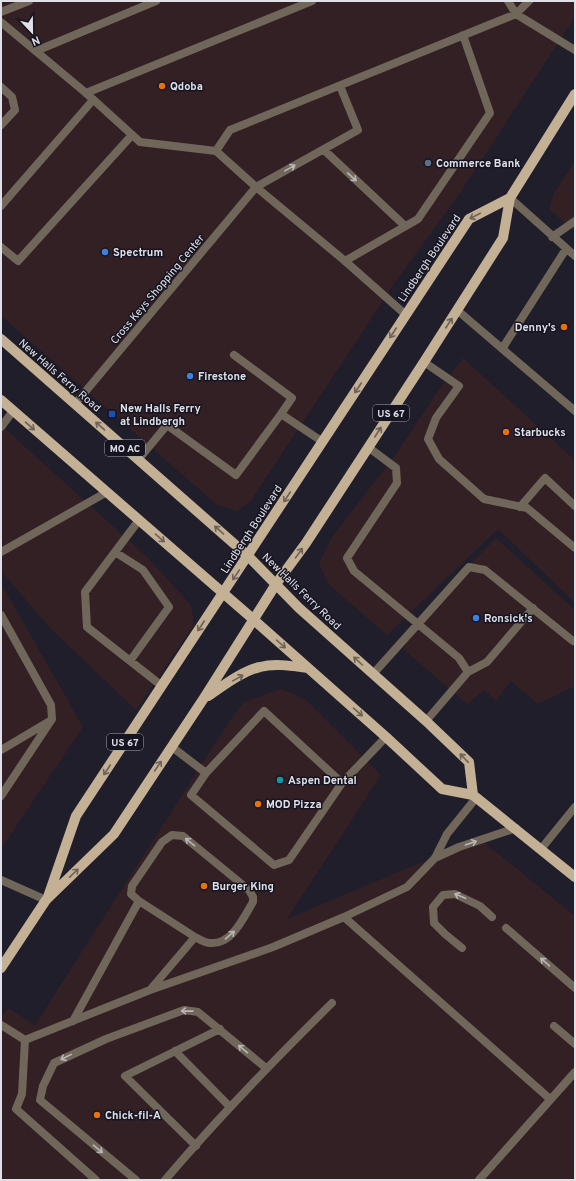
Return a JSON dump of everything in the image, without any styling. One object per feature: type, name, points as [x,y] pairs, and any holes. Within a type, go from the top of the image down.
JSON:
[{"type":"main road","name":"US 67","points":[[204,698],[276,584],[306,543],[458,310],[503,238],[510,198],[575,94]]},
{"type":"main road","name":"Lindbergh Boulevard","points":[[46,900],[76,816],[469,219],[510,198]]},
{"type":"main road","name":"New Halls Ferry Road","points":[[1,339],[248,556],[299,608],[426,720],[469,762],[475,796]]},
{"type":"main road","points":[[1,400],[254,620],[386,737],[442,789],[475,796],[575,877]]},
{"type":"main road","points":[[204,698],[238,677],[260,667],[280,665],[307,668]]},
{"type":"main road","name":"Lindbergh Boulevard","points":[[1,968],[46,900],[114,834],[204,698]]},
{"type":"street","points":[[1,12],[29,1]]},
{"type":"street","points":[[36,51],[156,1]]},
{"type":"street","points":[[86,93],[312,1]]},
{"type":"street","points":[[508,1],[516,14],[575,50]]},
{"type":"street","points":[[216,151],[230,130],[516,14],[529,1]]},
{"type":"street","points":[[1,22],[86,93],[140,142],[216,151],[406,315]]},
{"type":"street","points":[[345,261],[418,219],[490,113],[463,35]]},
{"type":"street","points":[[256,187],[358,130],[340,86]]},
{"type":"street","points":[[1,87],[12,97],[15,110],[1,125]]},
{"type":"street","points":[[1,206],[93,100]]},
{"type":"street","points":[[1,247],[18,261],[132,135]]},
{"type":"street","points":[[324,150],[405,226]]},
{"type":"street","name":"Cross Keys Shopping Center","points":[[75,404],[256,187]]},
{"type":"street","points":[[510,198],[575,256]]},
{"type":"street","points":[[552,237],[575,221]]},
{"type":"street","points":[[502,349],[566,249]]},
{"type":"street","points":[[458,310],[575,411]]},
{"type":"street","points":[[138,460],[167,425],[236,475],[292,398],[234,354]]},
{"type":"street","points":[[424,362],[459,386],[436,418],[428,439],[439,459],[484,499],[527,508],[575,548]]},
{"type":"street","points":[[1,427],[13,411]]},
{"type":"street","points":[[281,414],[323,442]]},
{"type":"street","points":[[368,447],[396,468],[397,484],[347,558],[354,571],[459,658],[468,672]]},
{"type":"street","points":[[520,507],[545,478],[575,506]]},
{"type":"street","points":[[1,552],[107,492]]},
{"type":"street","points":[[139,520],[85,592],[87,627],[162,686]]},
{"type":"street","points":[[115,552],[143,570],[170,607],[130,660]]},
{"type":"street","points":[[373,674],[469,567],[485,570],[573,641]]},
{"type":"street","points":[[426,720],[468,672],[487,662],[533,608]]},
{"type":"street","points":[[1,615],[51,705],[52,719],[1,796]]},
{"type":"street","points":[[342,783],[264,711],[206,773],[191,795],[274,864],[289,860],[342,783],[386,737]]},
{"type":"street","points":[[1,750],[52,719]]},
{"type":"street","points":[[172,747],[206,773]]},
{"type":"street","points":[[25,1040],[150,990],[273,947],[344,917],[407,886],[435,858],[447,834],[475,796]]},
{"type":"street","points":[[541,849],[575,807]]},
{"type":"street","points":[[435,858],[459,847],[516,828]]},
{"type":"street","points":[[172,835],[183,836],[249,890],[253,897],[253,902],[233,934],[222,942],[209,943],[195,937],[139,901],[131,894],[132,886],[162,842],[172,835]]},
{"type":"street","points":[[1,880],[46,900]]},
{"type":"street","points":[[462,948],[445,934],[434,922],[433,907],[443,895],[456,894],[480,906],[492,917]]},
{"type":"street","points":[[73,1022],[139,901]]},
{"type":"street","points":[[344,917],[550,1099]]},
{"type":"street","points":[[506,928],[575,988]]},
{"type":"street","points":[[150,990],[195,937]]},
{"type":"street","points":[[166,1180],[266,1068],[332,1003]]},
{"type":"street","points":[[136,1180],[40,1100],[43,1086],[54,1063],[106,1039],[184,1010],[198,1012],[266,1068]]},
{"type":"street","points":[[1,1025],[25,1040]]},
{"type":"street","points":[[554,1026],[575,1044]]},
{"type":"street","points":[[196,1146],[125,1076],[220,1029]]},
{"type":"street","points":[[25,1040],[22,1094],[16,1109],[96,1180]]},
{"type":"street","points":[[175,1051],[230,1107]]},
{"type":"street","points":[[479,1180],[575,1072]]},
{"type":"shaded area","points":[[1,1],[575,1],[575,17],[458,196],[394,284],[250,502],[237,511],[217,505],[1,316]]},
{"type":"shaded area","points":[[575,161],[575,232],[549,209],[553,195]]},
{"type":"shaded area","points":[[463,358],[575,460],[575,601],[574,602],[498,529],[387,635],[328,584],[319,563],[332,537],[396,454],[438,391]]},
{"type":"shaded area","points":[[1,425],[146,556],[191,605],[194,625],[136,710],[51,629],[1,571]]},
{"type":"shaded area","points":[[496,538],[575,610],[575,686],[538,704],[511,681],[496,701],[484,690],[467,704],[403,649],[432,603]]},
{"type":"shaded area","points":[[1,583],[83,727],[1,847]]},
{"type":"shaded area","points":[[282,689],[306,700],[381,775],[287,919],[479,838],[575,916],[575,1180],[1,1180],[1,1018],[8,1008],[35,1025],[232,717],[244,702]]},
{"type":"place","name":"Qdoba","points":[[162,86]]},
{"type":"place","name":"Commerce Bank","points":[[428,163]]},
{"type":"place","name":"Spectrum","points":[[105,252]]},
{"type":"place","name":"Denny's","points":[[564,327]]},
{"type":"place","name":"Firestone","points":[[190,376]]},
{"type":"place","name":"New Halls Ferry at Lindbergh","points":[[112,414]]},
{"type":"place","name":"Starbucks","points":[[506,432]]},
{"type":"place","name":"Ronsick's","points":[[476,618]]},
{"type":"place","name":"Aspen Dental","points":[[280,780]]},
{"type":"place","name":"MOD Pizza","points":[[258,804]]},
{"type":"place","name":"Burger King","points":[[204,886]]},
{"type":"place","name":"Chick-fil-A","points":[[97,1115]]}]
